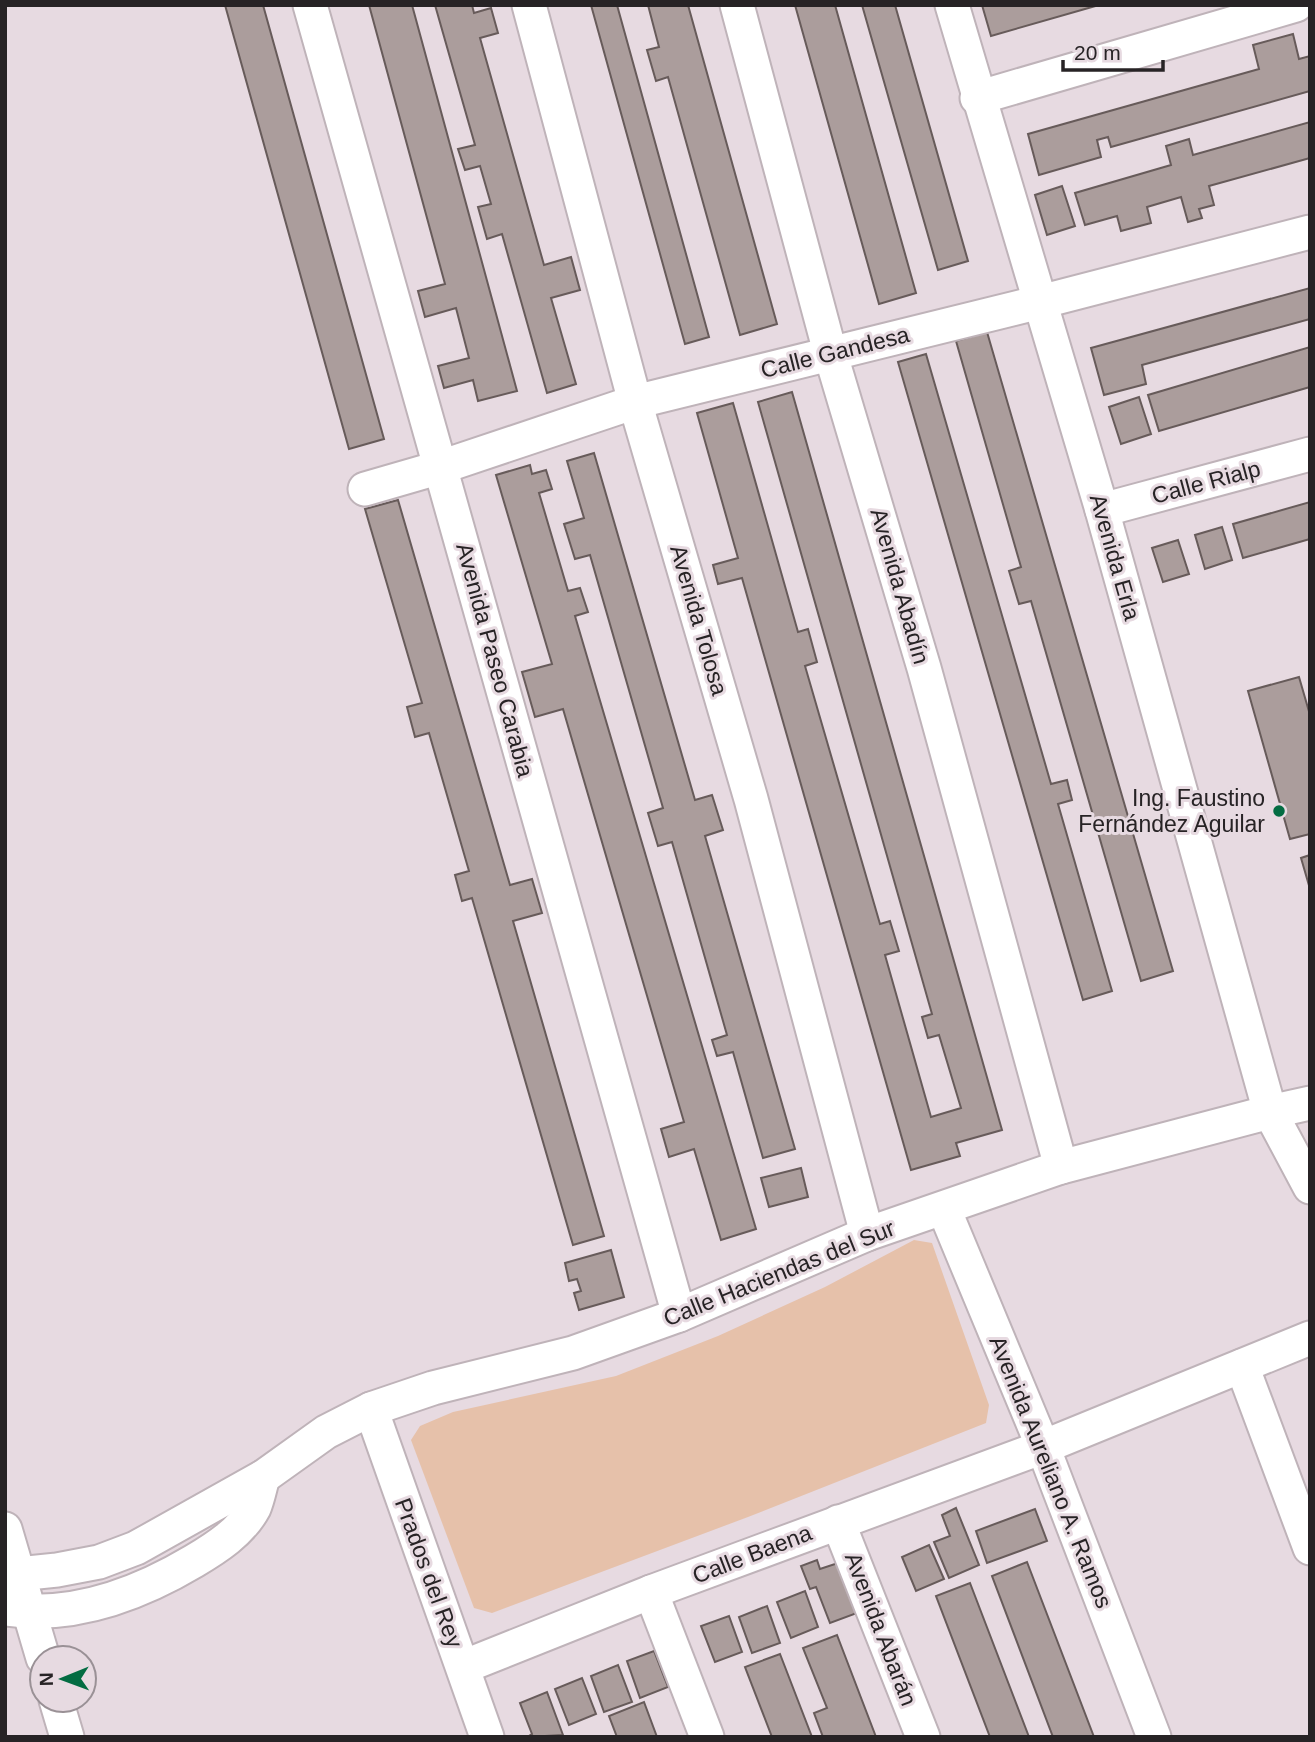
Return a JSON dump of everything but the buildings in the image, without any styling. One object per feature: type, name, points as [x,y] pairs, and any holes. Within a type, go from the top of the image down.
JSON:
[{"type":"street","name":"Avenida Paseo Carabia","points":[[310,5],[679,1315]]},
{"type":"street","name":"Avenida Tolosa","points":[[529,5],[635,402],[751,799],[867,1234]]},
{"type":"street","name":"Avenida Abadín","points":[[737,5],[830,352],[924,668],[1061,1167]]},
{"type":"street","name":"Avenida Erla","points":[[951,5],[1102,510],[1270,1112],[1310,1187]]},
{"type":"street","points":[[978,98],[1296,5]]},
{"type":"street","name":"Calle Gandesa","points":[[365,489],[441,467],[635,402],[1310,232]]},
{"type":"street","name":"Calle Rialp","points":[[1102,510],[1310,454]]},
{"type":"street","name":"Calle Haciendas del Sur","points":[[12,1579],[99,1562],[136,1548],[263,1477],[327,1432],[370,1409],[433,1388],[573,1353],[679,1315],[867,1234],[1061,1167],[1310,1103]]},
{"type":"street","name":"Avenida Aureliano A. Ramos","points":[[944,1209],[1043,1447],[1154,1737]]},
{"type":"street","name":"Calle Baena","points":[[463,1667],[651,1592],[1043,1447],[1310,1338]]},
{"type":"street","points":[[1242,1366],[1310,1548]]},
{"type":"street","name":"Prados del Rey","points":[[370,1409],[487,1737]]},
{"type":"street","points":[[18,1611],[77,1608],[123,1596],[165,1578],[215,1548],[239,1528],[254,1507],[263,1477]]},
{"type":"street","name":"Avenida Abarán","points":[[838,1522],[923,1737]]},
{"type":"street","points":[[5,1529],[18,1611],[36,1644]]},
{"type":"street","points":[[651,1592],[707,1737]]},
{"type":"street","points":[[60,1714],[66,1737]]},
{"type":"shaded area","points":[[914,1240],[932,1243],[989,1405],[986,1423],[748,1517],[492,1613],[474,1608],[411,1440],[420,1426],[453,1412],[616,1376],[718,1336],[825,1287]]},
{"type":"place","name":"Ing. Faustino Fernández Aguilar","points":[[1279,811]]}]
